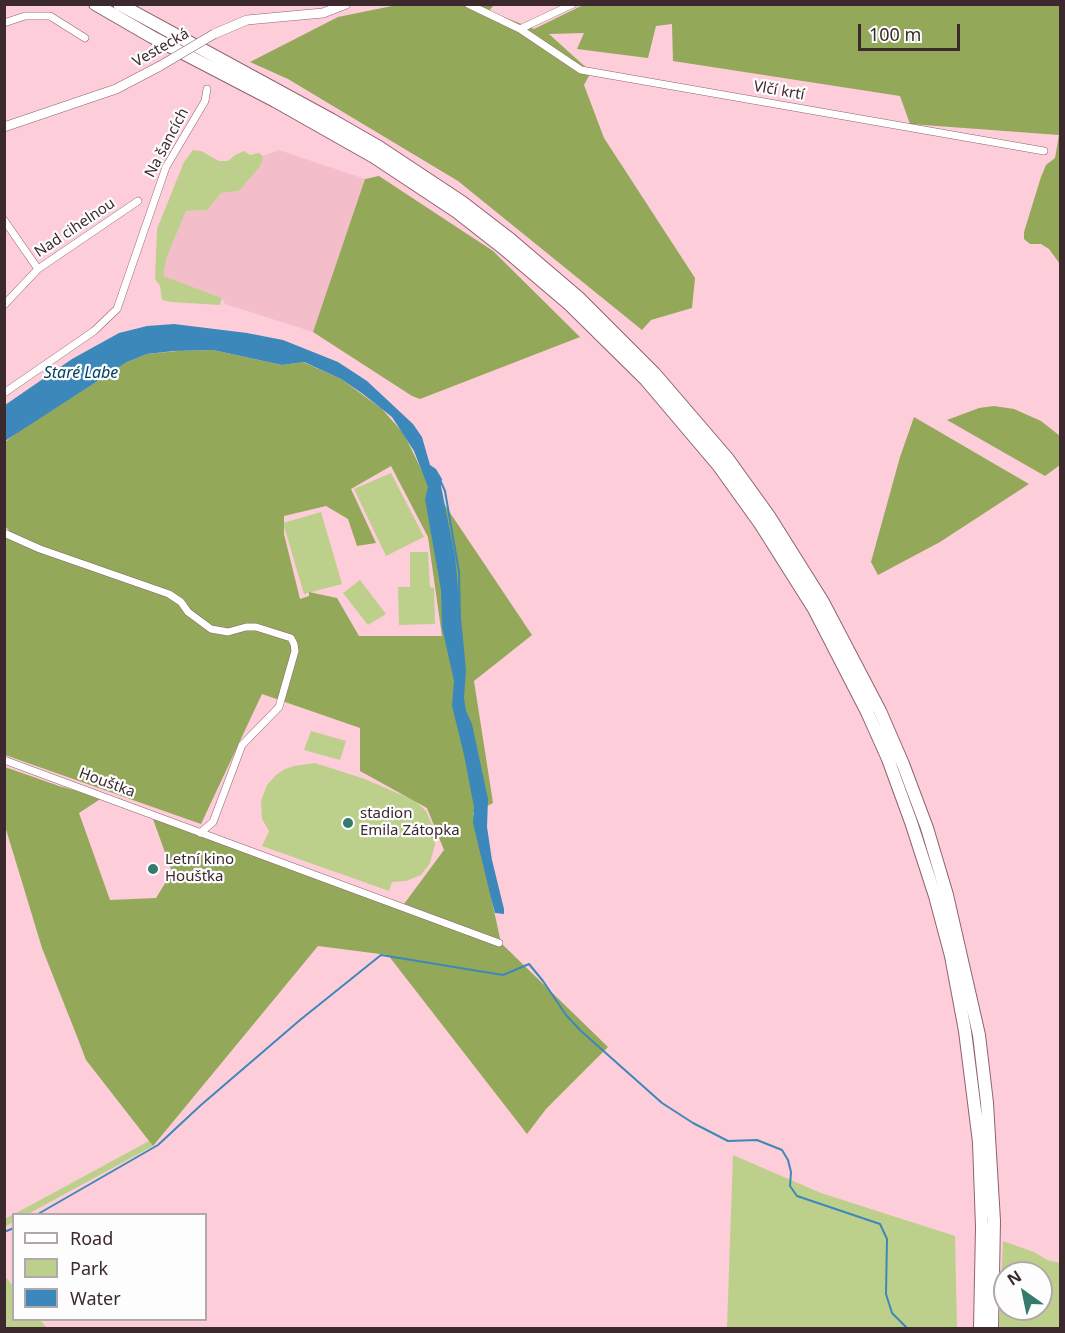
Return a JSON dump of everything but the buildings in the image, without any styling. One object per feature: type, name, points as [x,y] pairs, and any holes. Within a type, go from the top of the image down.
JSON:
[{"type":"highway","points":[[95,4],[152,37],[262,88],[379,147],[462,202],[544,267],[615,332],[678,399],[728,459],[799,562],[903,764],[927,828],[963,957],[979,1035],[987,1102],[994,1221],[992,1329]]},
{"type":"highway","points":[[119,4],[262,88]]},
{"type":"highway","points":[[853,669],[911,822],[951,956],[965,1031],[979,1142],[982,1227],[980,1329]]},
{"type":"street","name":"Vestecká","points":[[4,127],[116,89],[214,34],[247,20],[305,16],[346,4]]},
{"type":"street","name":"Vlčí krtí","points":[[468,4],[520,29],[581,70],[1044,151]]},
{"type":"street","points":[[520,29],[573,4]]},
{"type":"street","points":[[4,23],[25,16],[50,16],[85,38]]},
{"type":"street","name":"Na šancích","points":[[4,393],[94,331],[117,309],[166,167],[205,101],[207,89]]},
{"type":"street","name":"Nad cihelnou","points":[[4,305],[38,268],[138,201]]},
{"type":"street","points":[[5,222],[38,268]]},
{"type":"street","points":[[4,533],[40,549],[169,594],[211,629],[228,632],[256,627],[291,638],[295,651],[279,707],[243,745],[213,822],[200,833]]},
{"type":"street","name":"Houštka","points":[[4,760],[499,943]]},
{"type":"shaded area","points":[[279,150],[365,179],[313,332],[225,304],[222,298],[162,276],[186,211],[207,210],[221,193],[239,191],[259,168],[263,156]]},
{"type":"green space","points":[[585,4],[1060,5],[1060,264],[1049,249],[1041,244],[1030,244],[1024,239],[1024,232],[1041,177],[1046,165],[1055,158],[1059,135],[910,124],[900,96],[673,61],[672,24],[656,26],[648,58],[577,49],[584,33],[549,34],[591,72],[584,85],[604,138],[695,278],[692,308],[651,320],[642,330],[458,181],[288,79],[250,62],[338,17],[397,5],[494,5],[489,11],[534,29]]},
{"type":"green space","points":[[193,150],[201,151],[219,161],[228,161],[244,151],[250,155],[259,153],[263,156],[259,168],[239,191],[221,193],[207,210],[186,211],[167,257],[163,276],[222,298],[220,305],[162,300],[160,286],[155,279],[157,229],[184,162]]},
{"type":"green space","points":[[379,176],[493,251],[580,337],[420,399],[313,332],[365,179]]},
{"type":"green space","points":[[213,350],[282,365],[303,362],[341,379],[382,409],[404,434],[422,471],[532,635],[474,681],[493,803],[473,813],[501,943],[608,1047],[546,1109],[527,1134],[388,955],[318,946],[153,1146],[86,1060],[42,948],[5,826],[5,767],[102,798],[79,813],[110,900],[156,898],[172,872],[153,819],[404,904],[444,850],[427,808],[360,771],[360,728],[262,694],[201,824],[5,755],[4,537],[9,530],[5,527],[5,442],[127,362],[147,354]],"holes":[[[391,466],[428,537],[442,636],[359,636],[337,598],[309,592],[309,596],[300,599],[284,534],[284,516],[326,506],[348,519],[357,546],[376,543],[351,489]]]},
{"type":"green space","points":[[994,406],[1014,409],[1041,421],[1060,436],[1060,465],[1045,476],[947,420],[979,408]]},
{"type":"green space","points":[[914,417],[1029,484],[940,542],[878,575],[871,562],[900,457]]},
{"type":"green space","points":[[391,473],[424,537],[386,556],[354,489]]},
{"type":"green space","points":[[321,512],[342,584],[304,594],[283,523]]},
{"type":"green space","points":[[410,552],[428,552],[430,587],[434,588],[435,624],[399,625],[398,587],[410,587]]},
{"type":"green space","points":[[360,580],[386,614],[368,625],[343,593]]},
{"type":"green space","points":[[311,731],[346,741],[340,760],[304,750]]},
{"type":"green space","name":"stadion Emila Zátopka","points":[[315,763],[365,779],[414,800],[426,811],[433,827],[435,845],[430,863],[421,875],[406,881],[392,882],[389,891],[262,846],[269,831],[262,819],[261,801],[267,785],[285,769]]},
{"type":"green space","points":[[149,1141],[153,1146],[30,1213],[16,1213]]},
{"type":"green space","points":[[733,1155],[821,1193],[955,1236],[957,1328],[727,1328]]},
{"type":"green space","points":[[12,1215],[12,1223],[5,1227],[5,1219]]},
{"type":"green space","points":[[1003,1241],[1034,1252],[1051,1261],[1002,1261]]},
{"type":"green space","points":[[1053,1261],[1060,1263],[1060,1328],[999,1328],[999,1321],[1053,1321]]},
{"type":"green space","points":[[4,1275],[12,1285],[12,1321],[41,1321],[47,1328],[5,1328]]},
{"type":"water","name":"Staré Labe","points":[[174,324],[283,340],[338,362],[367,381],[413,424],[422,437],[430,465],[436,469],[442,479],[441,486],[455,556],[466,670],[464,698],[488,799],[487,827],[504,914],[495,913],[491,898],[473,823],[474,807],[452,706],[454,681],[442,627],[441,590],[425,499],[428,487],[414,451],[392,417],[341,379],[304,362],[282,365],[213,350],[174,351],[147,354],[127,362],[5,441],[5,405],[72,359],[119,333],[147,326]]},
{"type":"waterway","points":[[441,482],[445,491],[459,572],[460,618]]},
{"type":"waterway","points":[[40,1213],[158,1145],[300,1020],[381,955],[503,975],[529,964],[566,1015],[581,1031],[662,1103],[693,1123],[728,1141],[757,1140],[782,1150],[791,1172],[790,1186],[797,1196],[880,1224],[887,1239],[886,1294],[892,1313],[907,1328]]},
{"type":"waterway","points":[[4,1232],[12,1229]]},
{"type":"place","name":"stadion Emila Zátopka","points":[[348,823]]},
{"type":"place","name":"Letní kino Houšťka","points":[[153,869]]}]
